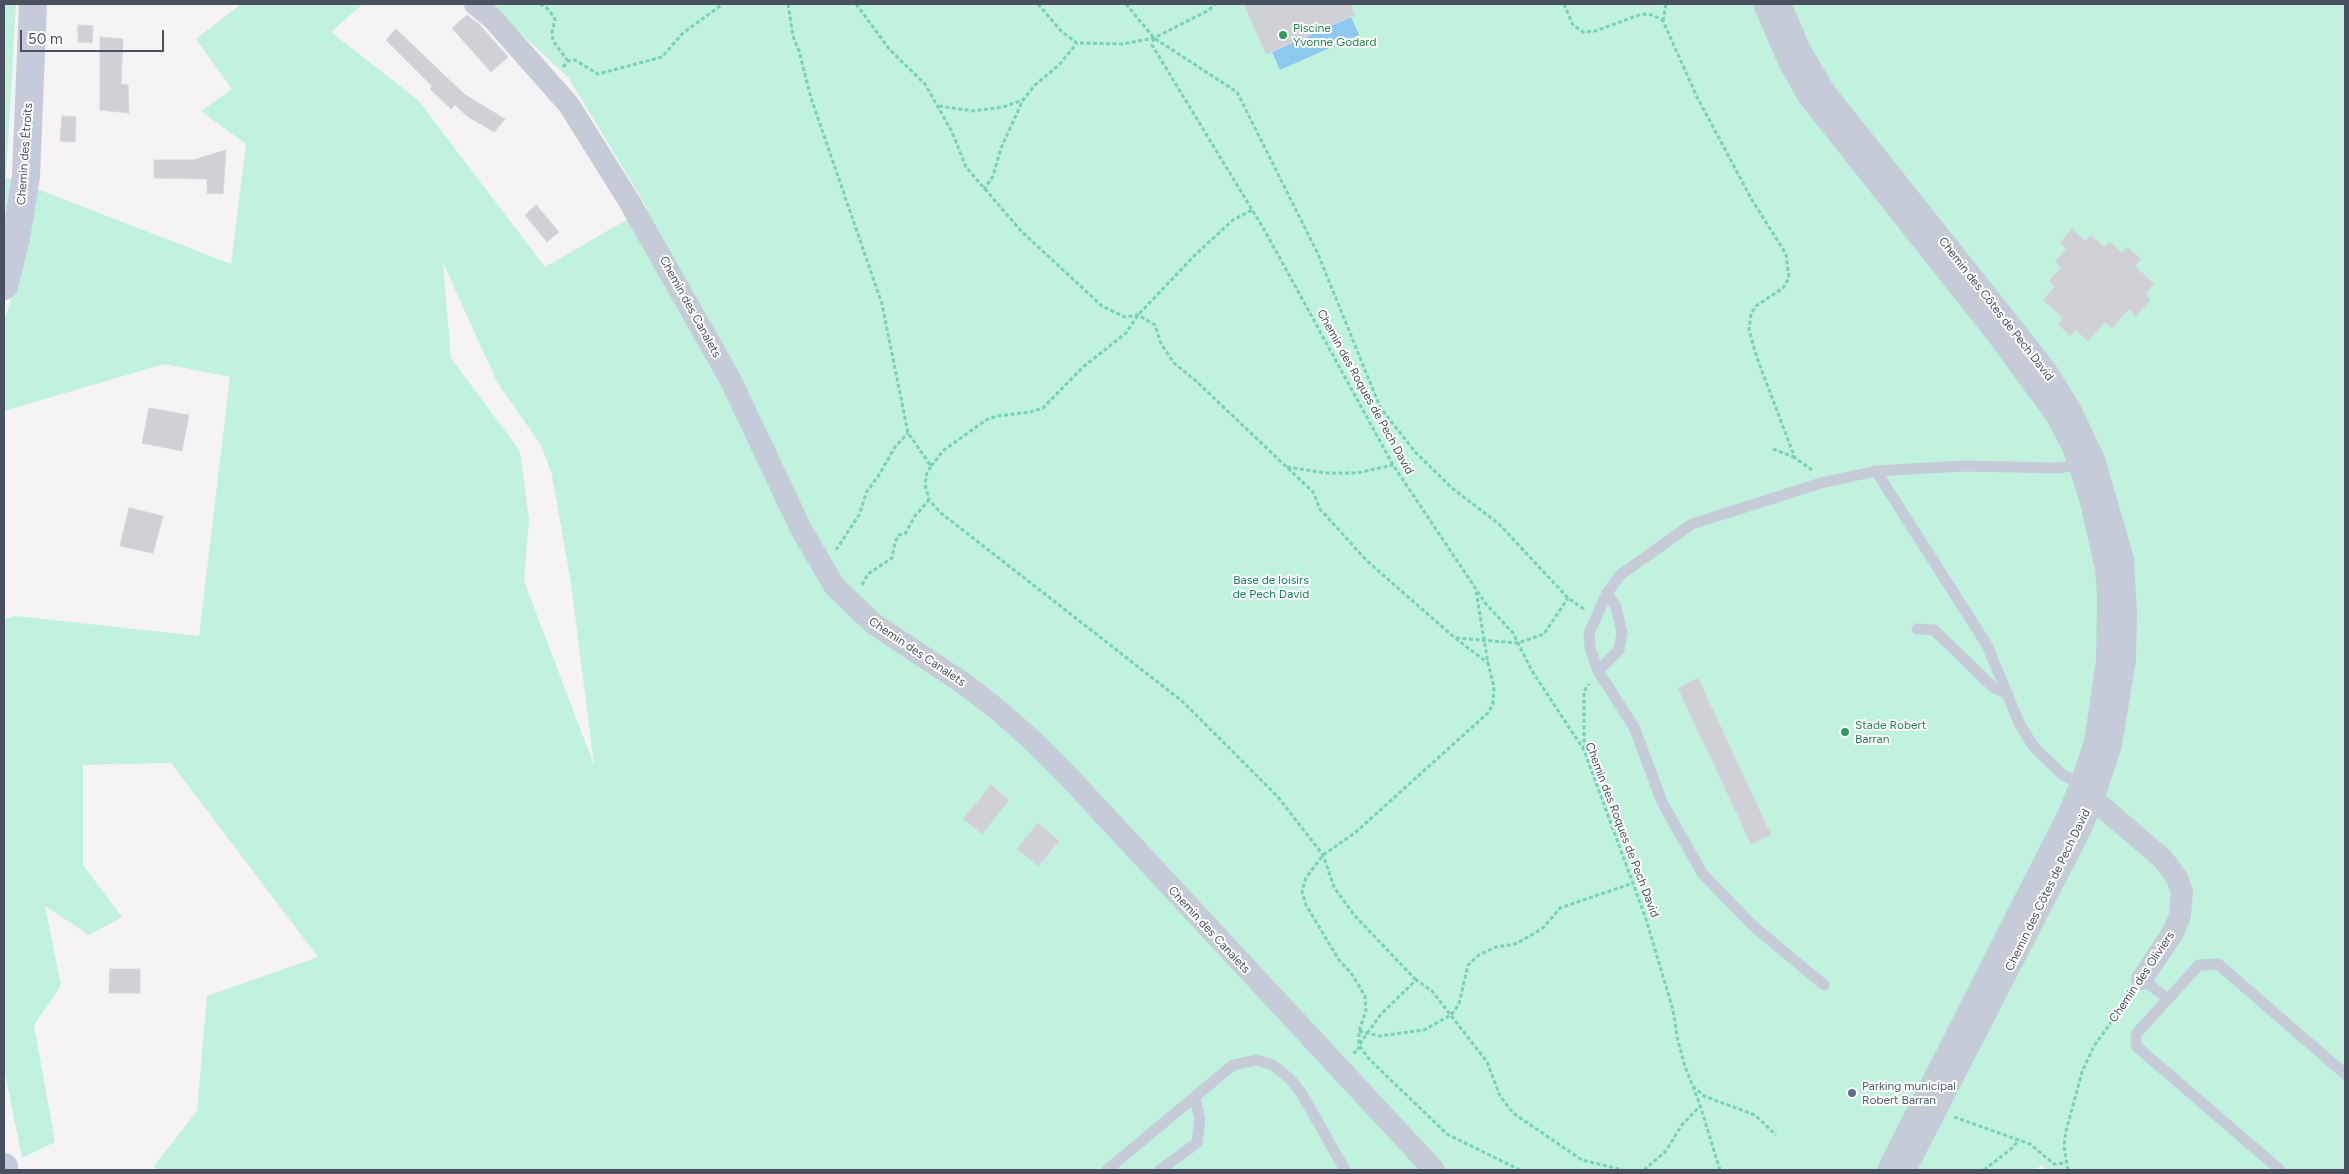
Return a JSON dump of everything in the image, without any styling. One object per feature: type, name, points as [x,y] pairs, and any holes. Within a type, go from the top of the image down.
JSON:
[{"type":"main road","name":"Chemin des Étroits","points":[[4,286],[16,238],[26,176],[31,9]]},
{"type":"street","name":"Chemin des Canalets","points":[[475,4],[493,19],[569,105],[678,284],[730,379],[802,531],[821,566],[850,603],[874,624],[977,694],[1033,741],[1067,775],[1335,1066],[1434,1170]]},
{"type":"street","name":"Chemin des Côtes de Pech David","points":[[1764,4],[1790,64],[1809,97],[2035,385],[2057,416],[2072,445],[2087,463]]},
{"type":"street","name":"Chemin des Côtes de Pech David","points":[[1780,4],[1800,50],[1824,91],[2047,372],[2070,409],[2087,463],[2123,559],[2126,612],[2125,660],[2118,711],[2111,745],[2087,791],[2080,830],[1900,1168]]},
{"type":"street","name":"Chemin des Oliviers","points":[[2087,791],[2163,859],[2177,878],[2182,891],[2180,916],[2172,934],[2142,979]]},
{"type":"lane","points":[[1824,985],[1752,925],[1702,873],[1662,802],[1634,727],[1598,671],[1590,648],[1589,633],[1607,593],[1620,575],[1692,524],[1821,483],[1876,471],[1963,466],[2058,468],[2087,463]]},
{"type":"lane","points":[[1876,471],[1986,645],[2020,725],[2034,747],[2064,775],[2087,791]]},
{"type":"lane","points":[[1598,671],[1618,650],[1622,634],[1616,607],[1607,593]]},
{"type":"lane","points":[[1917,629],[1934,630],[1992,687],[2008,694]]},
{"type":"lane","points":[[2280,1170],[2136,1046],[2136,1034],[2200,965],[2218,964],[2345,1074]]},
{"type":"lane","points":[[2142,979],[2168,999]]},
{"type":"lane","points":[[1107,1170],[1233,1065],[1256,1060],[1273,1065],[1290,1079],[1302,1094],[1345,1170]]},
{"type":"lane","points":[[1160,1170],[1197,1143],[1200,1119],[1195,1098]]},
{"type":"path","points":[[540,4],[549,10],[555,19],[552,33],[553,41],[568,60],[582,62],[598,74],[662,57],[683,33],[723,4]]},
{"type":"path","points":[[788,4],[793,36],[799,51],[809,91],[882,304],[908,433],[931,466]]},
{"type":"path","points":[[856,4],[890,50],[925,84],[952,132],[966,167],[1021,231],[1102,306],[1126,317],[1138,315],[1155,325],[1161,344],[1174,363],[1196,381],[1313,492],[1320,509],[1366,560],[1455,638],[1488,663]]},
{"type":"path","points":[[1038,4],[1062,32],[1078,43],[1123,44],[1154,38],[1209,10],[1215,4]]},
{"type":"path","points":[[1126,4],[1154,38],[1237,92],[1318,254],[1380,407],[1416,453],[1452,488],[1498,524],[1568,598],[1596,617]]},
{"type":"path","points":[[1564,4],[1573,25],[1583,32],[1595,30],[1642,14],[1653,15],[1663,21]]},
{"type":"path","points":[[1666,4],[1663,21],[1697,97],[1752,200],[1786,254],[1789,278],[1783,288],[1756,306],[1751,314],[1749,330],[1757,358],[1795,458]]},
{"type":"path","name":"Chemin des Roques de Pech David","points":[[1154,38],[1152,45],[1252,210],[1393,465],[1486,604],[1513,634],[1532,671],[1584,750],[1652,938],[1674,1010],[1678,1041],[1720,1170]]},
{"type":"path","points":[[984,190],[993,176],[1001,148],[1024,100],[1039,80],[1059,65],[1078,43]]},
{"type":"path","points":[[546,78],[561,70],[568,60]]},
{"type":"path","points":[[939,106],[973,111],[1003,107],[1024,100]]},
{"type":"path","points":[[1252,210],[1232,220],[1138,315],[1126,333],[1083,367],[1043,408],[986,420],[944,450],[927,473],[924,484],[929,500],[942,513],[1182,701],[1278,797],[1323,855],[1334,887],[1354,914],[1416,980],[1432,991],[1487,1062],[1500,1096],[1513,1113],[1582,1160],[1623,1170]]},
{"type":"path","points":[[821,566],[840,546],[859,515],[867,491],[879,475],[895,447],[908,433]]},
{"type":"path","points":[[1773,449],[1795,458],[1816,474],[1821,483]]},
{"type":"path","points":[[1286,466],[1357,474],[1393,465]]},
{"type":"path","points":[[850,603],[861,590],[868,574],[892,558],[895,542],[899,535],[905,534],[915,516],[929,500]]},
{"type":"path","points":[[1476,588],[1488,663],[1493,681],[1494,693],[1489,712],[1356,832],[1323,855],[1306,878],[1302,891],[1306,905],[1339,960],[1351,973],[1365,996],[1366,1011],[1359,1031],[1359,1046],[1368,1059],[1447,1134],[1520,1170]]},
{"type":"path","points":[[1455,638],[1486,642],[1518,643],[1544,634],[1568,598]]},
{"type":"path","points":[[1584,750],[1584,691],[1598,671]]},
{"type":"path","points":[[1359,1031],[1379,1036],[1424,1030],[1450,1015],[1459,1004],[1468,965],[1479,955],[1496,947],[1515,944],[1530,936],[1544,927],[1560,908],[1633,883]]},
{"type":"path","name":"Chemin des Oliviers","points":[[2068,1170],[2066,1163],[2066,1131],[2082,1072],[2094,1046],[2142,979]]},
{"type":"path","points":[[1335,1066],[1349,1055],[1358,1051],[1367,1033],[1381,1014],[1416,980]]},
{"type":"path","points":[[1692,1086],[1704,1096],[1755,1115],[1776,1135]]},
{"type":"path","points":[[1644,1170],[1666,1151],[1681,1126],[1700,1105]]},
{"type":"path","points":[[1951,1116],[2030,1144],[2054,1164],[2066,1163]]},
{"type":"path","points":[[1984,1170],[2011,1149],[2019,1140]]},
{"type":"green space","name":"Base de loisirs de Pech David","points":[[4,4],[16,4],[6,177],[231,264],[246,144],[201,111],[232,89],[196,39],[241,4],[363,4],[331,32],[418,100],[545,267],[647,208],[568,77],[493,8],[474,4],[2345,4],[2345,1170],[2046,1170],[2041,1165],[2036,1170],[156,1170],[154,1166],[197,1111],[207,996],[318,957],[171,763],[83,765],[83,865],[122,917],[89,935],[45,906],[61,986],[34,1025],[55,1142],[22,1158],[4,1068],[4,619],[16,616],[199,636],[230,377],[164,364],[4,411],[4,320],[13,295],[4,292]],"holes":[[[443,263],[498,384],[541,445],[552,475],[571,583],[594,765],[524,581],[529,520],[520,451],[451,358]]]},
{"type":"water","points":[[1351,17],[1359,35],[1280,70],[1272,52]]},
{"type":"building","name":"Piscine Yvonne Godard","points":[[1244,4],[1350,4],[1355,15],[1266,54]]},
{"type":"building","points":[[467,15],[479,24],[508,57],[491,72],[452,28]]},
{"type":"building","points":[[78,25],[93,26],[92,43],[78,42]]},
{"type":"building","points":[[396,29],[464,94],[505,119],[494,132],[467,116],[455,105],[451,109],[430,89],[432,86],[386,40]]},
{"type":"building","points":[[100,37],[123,39],[121,84],[128,85],[129,113],[100,110]]},
{"type":"building","points":[[62,116],[76,117],[75,142],[60,141]]},
{"type":"building","points":[[226,150],[223,194],[207,193],[207,179],[154,178],[154,160],[193,160]]},
{"type":"building","points":[[536,205],[559,232],[547,242],[525,215]]},
{"type":"building","points":[[2072,229],[2085,241],[2091,235],[2104,247],[2110,242],[2122,253],[2127,247],[2141,259],[2135,266],[2154,284],[2146,293],[2150,300],[2136,316],[2129,309],[2112,328],[2105,322],[2088,341],[2076,330],[2070,336],[2058,324],[2063,318],[2043,300],[2055,287],[2049,281],[2061,268],[2055,261],[2066,249],[2060,243]]},
{"type":"building","points":[[149,408],[189,415],[182,451],[142,443]]},
{"type":"building","points":[[129,508],[163,516],[153,553],[120,546]]},
{"type":"building","points":[[1698,678],[1771,835],[1751,844],[1678,688]]},
{"type":"building","points":[[991,785],[1009,800],[982,834],[963,819]]},
{"type":"building","points":[[1038,823],[1059,841],[1038,866],[1017,849]]},
{"type":"building","points":[[110,969],[140,969],[140,993],[109,993]]},
{"type":"place","name":"Piscine Yvonne Godard","points":[[1283,35]]},
{"type":"place","name":"Stade Robert Barran","points":[[1845,732]]},
{"type":"place","name":"Parking municipal Robert Barran","points":[[1852,1093]]}]
